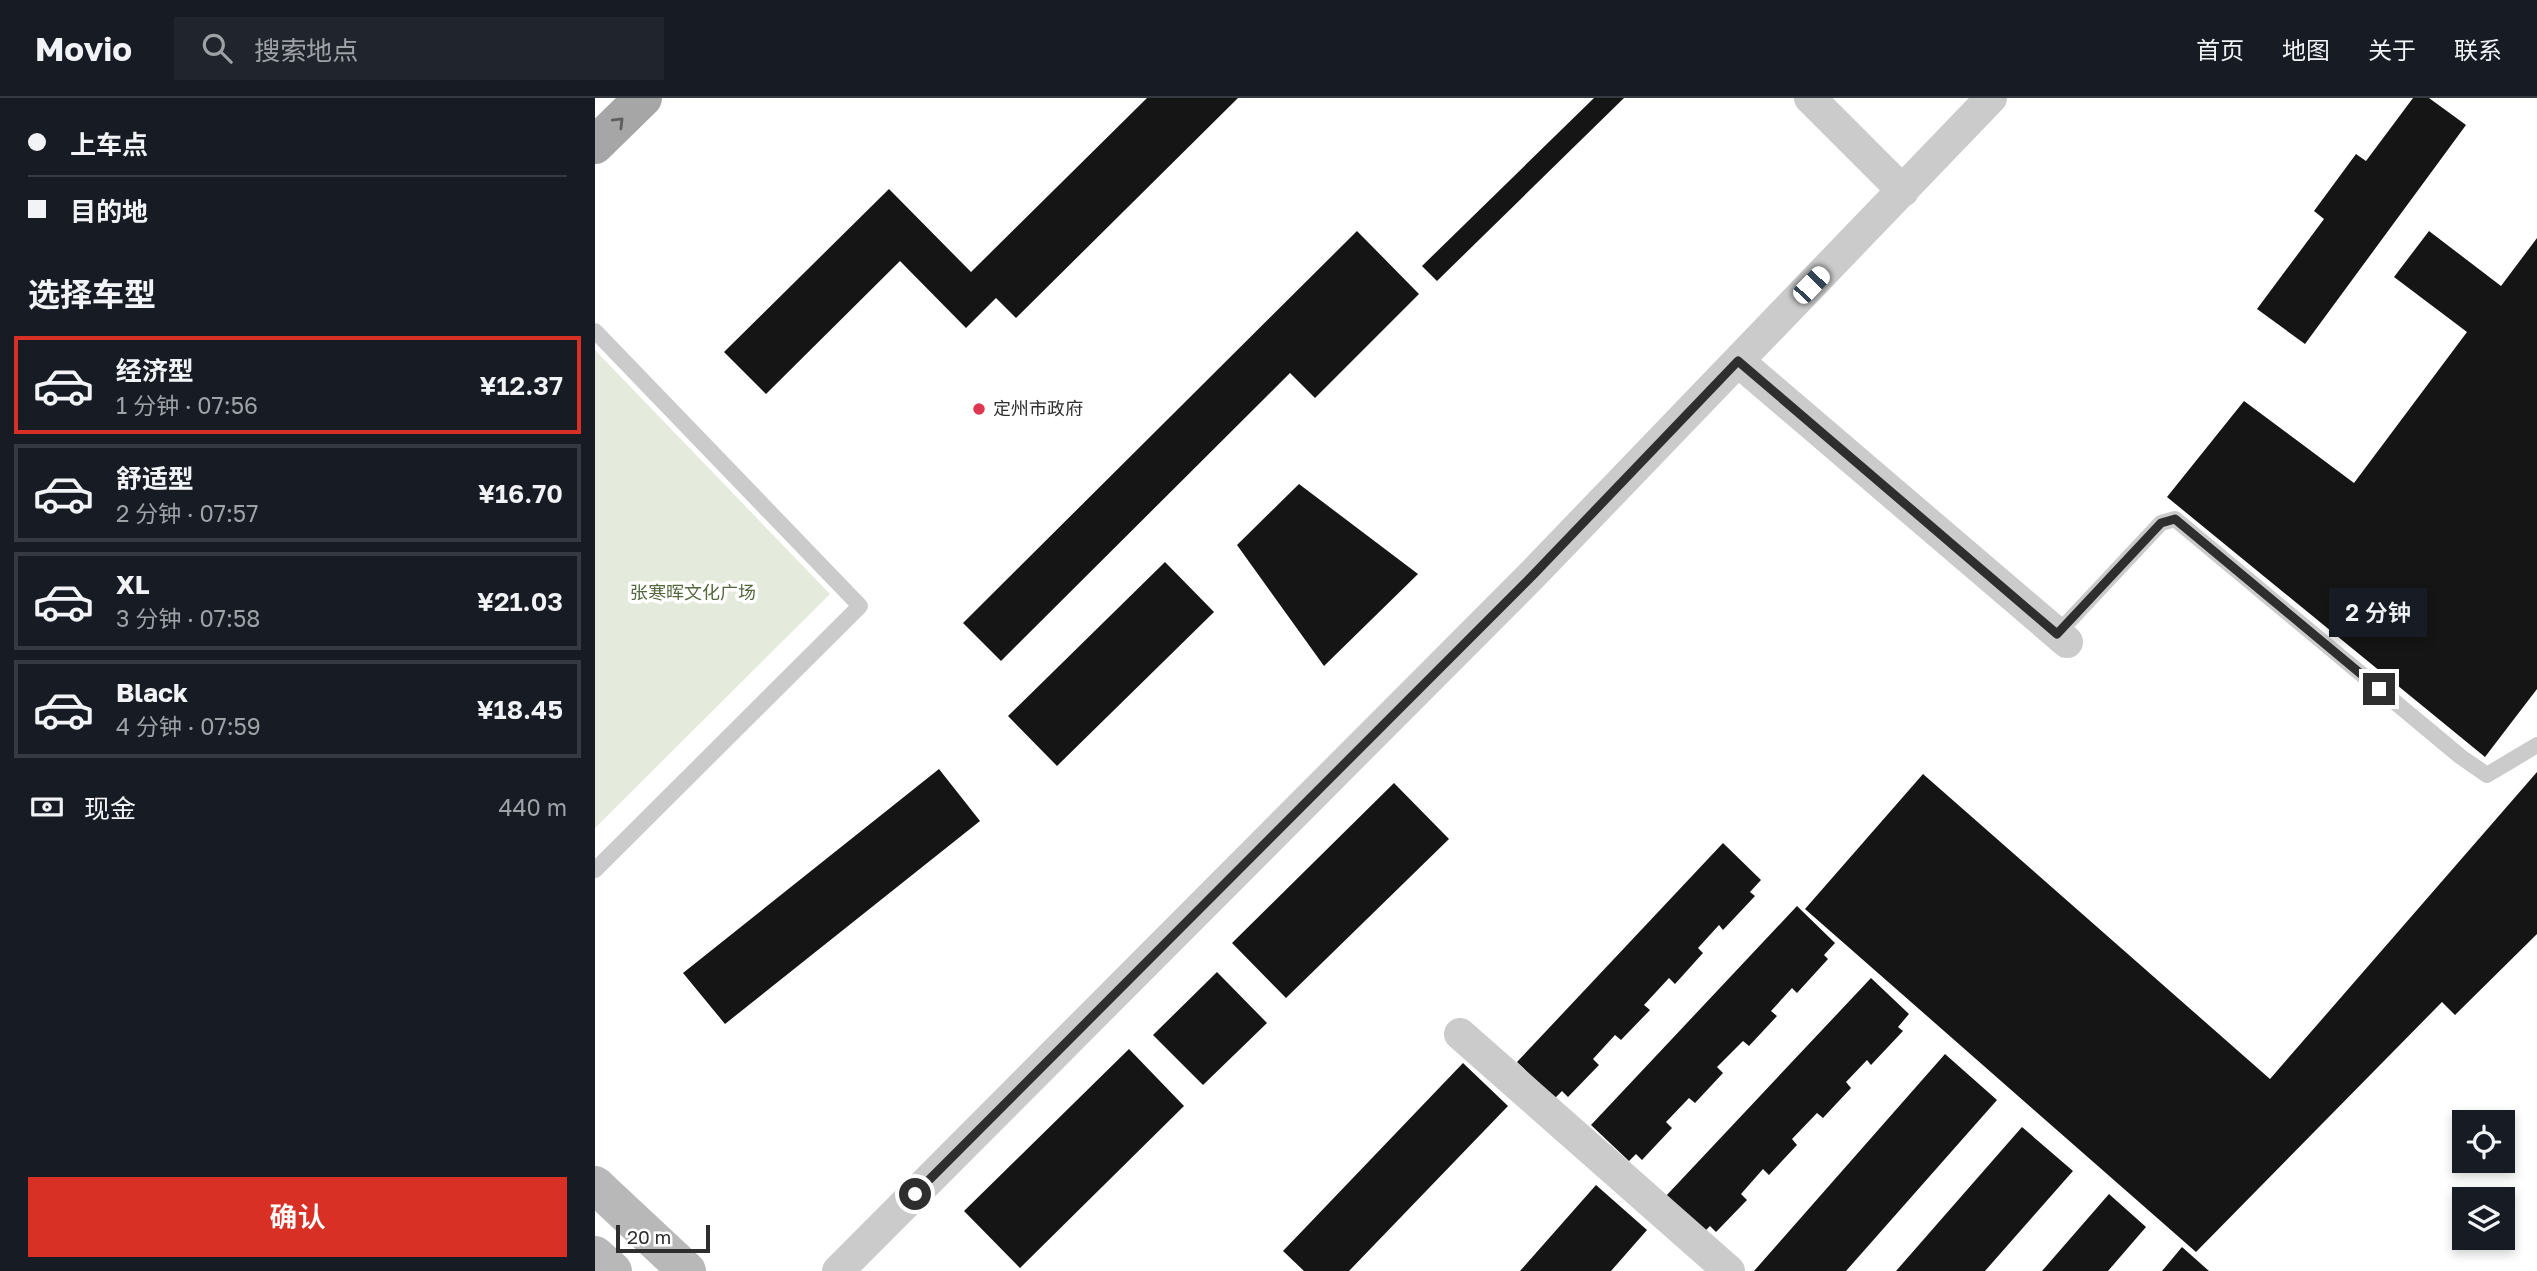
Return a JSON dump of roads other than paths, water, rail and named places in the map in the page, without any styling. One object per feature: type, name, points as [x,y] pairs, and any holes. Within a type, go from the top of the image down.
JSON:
[{"type":"main road","points":[[595,145],[643,98]]},
{"type":"main road","points":[[595,1185],[687,1271]]},
{"type":"main road","points":[[595,1255],[613,1271]]},
{"type":"street","points":[[1810,98],[1903,191]]},
{"type":"street","points":[[838,1271],[1534,574],[1991,98]]},
{"type":"street","points":[[1738,361],[2062,638]]},
{"type":"street","points":[[1460,1034],[1729,1271]]},
{"type":"lane","points":[[595,331],[860,606],[595,870]]},
{"type":"lane","points":[[2062,638],[2161,523],[2175,519],[2461,757],[2487,775],[2537,745]]},
{"type":"place","name":"定州市政府","points":[[979,409]]},
{"type":"park label","name":"张寒晖文化广场","points":[[693,593]]}]
